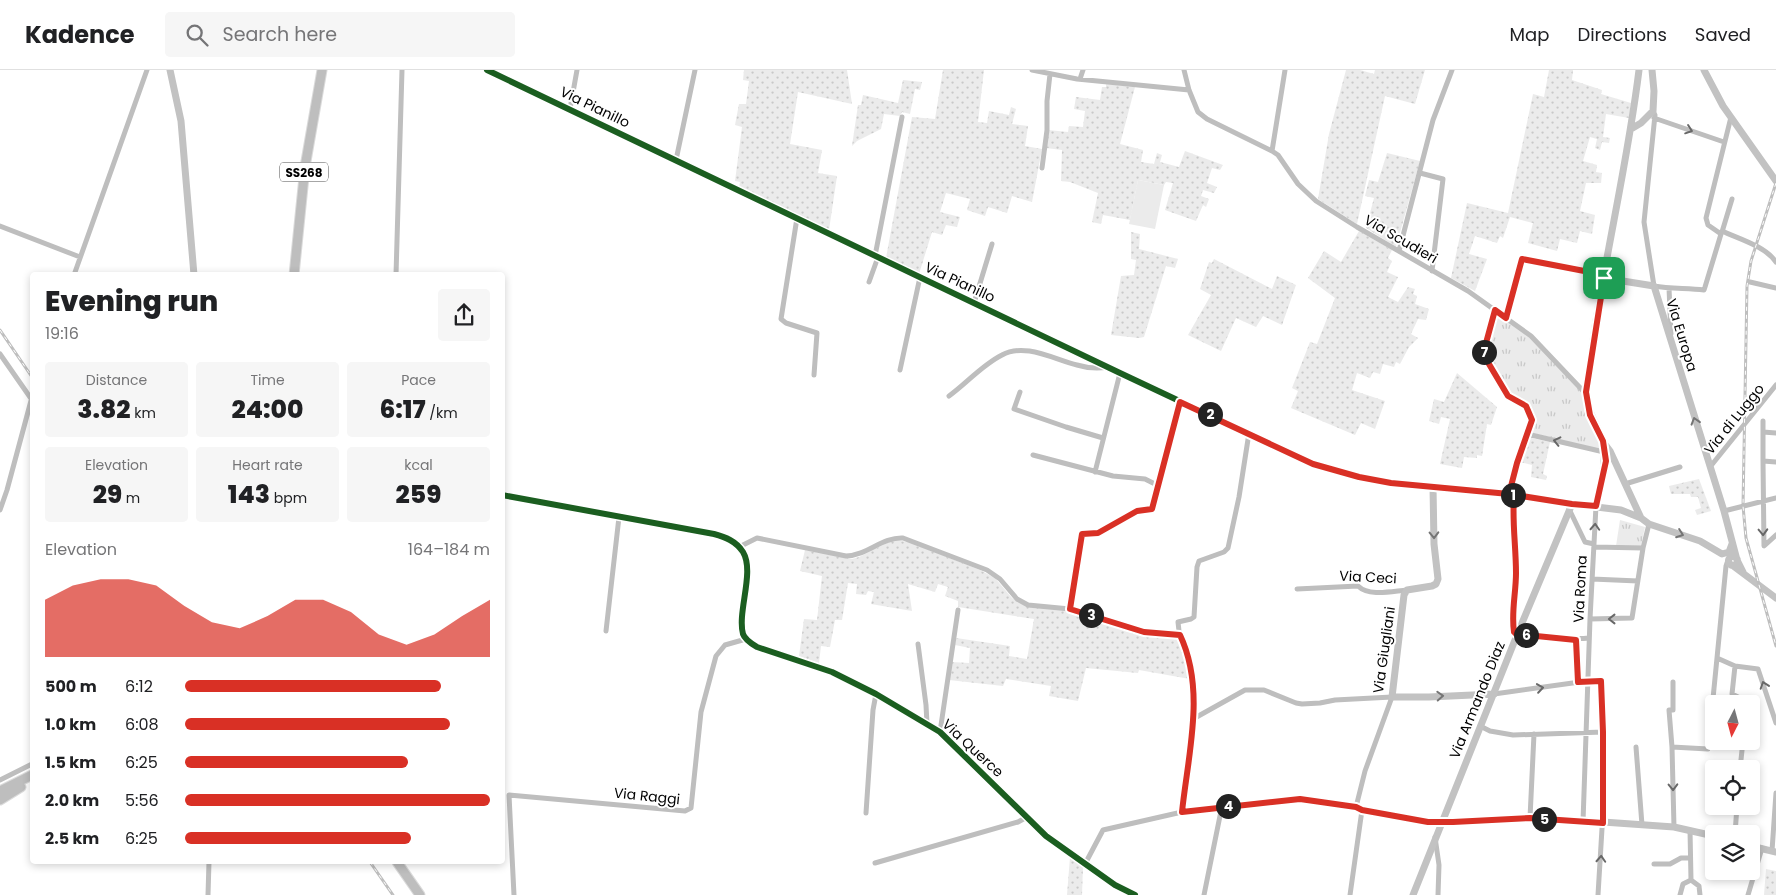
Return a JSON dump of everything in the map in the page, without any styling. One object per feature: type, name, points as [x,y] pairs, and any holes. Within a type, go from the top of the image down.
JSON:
[{"type":"highway","name":"SS268","points":[[288,272],[299,166],[316,70]]},
{"type":"highway","name":"SS268","points":[[294,272],[305,167],[322,70]]},
{"type":"highway","points":[[0,791],[30,776]]},
{"type":"highway","points":[[0,799],[30,782]]},
{"type":"highway","points":[[398,864],[420,895]]},
{"type":"highway","points":[[405,864],[426,895]]},
{"type":"street","points":[[75,272],[147,70]]},
{"type":"street","points":[[170,70],[180,121],[194,272]]},
{"type":"street","points":[[396,272],[402,70]]},
{"type":"street","name":"Via Pianillo","points":[[487,70],[1300,458],[1337,471],[1391,483],[1511,495],[1570,507],[1596,506],[1621,510],[1641,518]]},
{"type":"street","points":[[570,109],[577,70]]},
{"type":"street","points":[[676,160],[695,70]]},
{"type":"street","points":[[1032,70],[1080,80],[1189,90],[1184,70]]},
{"type":"street","points":[[1080,80],[1083,70]]},
{"type":"street","points":[[1272,151],[1285,70]]},
{"type":"street","points":[[1399,251],[1433,120],[1452,70]]},
{"type":"street","points":[[1638,70],[1631,130],[1605,276],[1587,394],[1590,415],[1610,451],[1641,518],[1649,524],[1700,541],[1724,555],[1730,550],[1732,543]]},
{"type":"street","points":[[1652,70],[1654,115]]},
{"type":"street","points":[[1704,70],[1723,106],[1776,181]]},
{"type":"street","points":[[1042,168],[1047,130],[1047,100],[1050,74]]},
{"type":"street","name":"Via Scudieri","points":[[1189,90],[1198,112],[1207,119],[1272,151],[1278,155],[1298,184],[1316,201],[1432,271],[1468,290],[1531,336],[1587,394]]},
{"type":"street","points":[[1631,130],[1654,115]]},
{"type":"street","points":[[1654,115],[1724,142]]},
{"type":"street","name":"Via Europa","points":[[1654,115],[1644,222],[1654,286],[1724,511],[1732,543],[1730,563]]},
{"type":"street","points":[[869,282],[876,256],[902,117]]},
{"type":"street","points":[[1731,117],[1706,218],[1708,225],[1748,242],[1776,262]]},
{"type":"street","points":[[1420,173],[1444,179],[1432,271]]},
{"type":"street","points":[[1506,318],[1522,259],[1654,286],[1704,290],[1732,199]]},
{"type":"street","points":[[797,218],[781,319],[817,333],[814,375]]},
{"type":"street","points":[[0,226],[80,258]]},
{"type":"street","points":[[974,303],[992,244]]},
{"type":"street","points":[[900,370],[920,277]]},
{"type":"street","points":[[1750,282],[1776,288]]},
{"type":"street","points":[[1669,288],[1671,344]]},
{"type":"street","points":[[1495,310],[1483,354],[1508,396],[1526,406],[1532,420],[1526,434],[1511,495],[1516,574],[1514,626],[1516,634],[1576,640],[1590,638]]},
{"type":"street","points":[[949,396],[986,365],[1006,353],[1022,351],[1043,353],[1086,367],[1109,367]]},
{"type":"street","points":[[0,354],[30,396]]},
{"type":"street","points":[[1094,472],[1120,373]]},
{"type":"street","name":"Via di Luggo","points":[[1710,468],[1776,385]]},
{"type":"street","points":[[1020,392],[1014,409],[1103,438]]},
{"type":"street","points":[[1070,609],[1082,534],[1098,533],[1137,511],[1152,509],[1180,402]]},
{"type":"street","points":[[0,510],[30,406]]},
{"type":"street","points":[[1764,421],[1762,501],[1764,546],[1776,535]]},
{"type":"street","points":[[1763,432],[1776,433]]},
{"type":"street","points":[[1182,812],[1192,748],[1193,676],[1180,635],[1178,622],[1194,617],[1199,561],[1224,552],[1228,548],[1239,497],[1249,433]]},
{"type":"street","points":[[1526,434],[1604,452]]},
{"type":"street","points":[[1596,506],[1606,461],[1603,441]]},
{"type":"street","points":[[1033,455],[1094,472],[1145,479],[1157,485]]},
{"type":"street","points":[[1763,461],[1776,462]]},
{"type":"street","points":[[1625,484],[1680,467]]},
{"type":"street","name":"Via Giugliani","points":[[1356,807],[1365,771],[1392,697],[1404,595],[1407,590],[1432,586],[1436,584],[1438,579],[1434,544],[1433,486]]},
{"type":"street","points":[[505,496],[714,534],[726,538],[743,552],[746,567],[742,625],[743,634],[746,639]]},
{"type":"street","points":[[1724,511],[1776,498]]},
{"type":"street","name":"Via Roma","points":[[1583,822],[1587,680],[1596,506]]},
{"type":"street","points":[[1570,507],[1585,542],[1594,545],[1643,548]]},
{"type":"street","name":"Via Armando Diaz","points":[[1413,895],[1494,694],[1516,634],[1570,507]]},
{"type":"street","points":[[606,631],[619,517]]},
{"type":"street","points":[[1590,619],[1632,618],[1643,548],[1649,524]]},
{"type":"street","points":[[738,547],[757,538],[846,556],[855,556],[888,539],[895,537],[903,538],[987,570],[1000,579],[1017,598],[1028,605],[1070,609],[1144,632],[1180,635]]},
{"type":"street","points":[[1710,547],[1776,598]]},
{"type":"street","points":[[1672,747],[1708,749],[1717,658],[1730,563]]},
{"type":"street","points":[[1592,579],[1638,581]]},
{"type":"street","name":"Via Ceci","points":[[1297,589],[1358,586],[1365,591],[1390,592],[1407,590]]},
{"type":"street","points":[[940,732],[958,610]]},
{"type":"street","name":"Via Querce","points":[[746,639],[757,647],[832,672],[876,694],[940,732],[1046,836],[1115,885],[1135,895]]},
{"type":"street","name":"Via Raggi","points":[[509,795],[688,810],[692,805],[701,712],[716,656],[725,645],[746,639]]},
{"type":"street","points":[[1576,640],[1578,682]]},
{"type":"street","points":[[918,644],[927,724]]},
{"type":"street","points":[[1717,658],[1735,666],[1758,668],[1776,723]]},
{"type":"street","points":[[1734,695],[1732,694],[1735,666]]},
{"type":"street","points":[[1193,719],[1245,690],[1264,690],[1302,704],[1392,697],[1494,694],[1587,680],[1600,680],[1602,684],[1603,823],[1598,895]]},
{"type":"street","points":[[1673,682],[1673,710],[1669,710],[1674,827]]},
{"type":"street","points":[[866,813],[873,710],[876,694]]},
{"type":"street","points":[[1480,726],[1505,734],[1603,732]]},
{"type":"street","points":[[1530,818],[1534,734]]},
{"type":"street","points":[[1636,747],[1642,825]]},
{"type":"street","points":[[0,780],[30,765]]},
{"type":"street","points":[[1748,895],[1762,848],[1774,852],[1776,793]]},
{"type":"street","points":[[505,794],[509,795],[514,895]]},
{"type":"street","points":[[1085,864],[1103,830],[1182,812],[1222,806],[1300,799],[1356,807],[1362,810],[1406,818],[1441,822],[1530,818],[1674,827],[1705,834]]},
{"type":"street","points":[[1204,895],[1222,806]]},
{"type":"street","points":[[1350,895],[1362,810]]},
{"type":"street","points":[[875,863],[1018,822],[1027,817]]},
{"type":"street","points":[[1690,830],[1691,880]]},
{"type":"street","points":[[1435,837],[1439,865],[1438,895]]},
{"type":"street","points":[[1654,864],[1670,864],[1681,858],[1690,858]]},
{"type":"street","points":[[208,895],[209,864]]},
{"type":"street","points":[[1680,895],[1683,884],[1691,880]]},
{"type":"street","points":[[1691,880],[1699,886],[1700,895]]},
{"type":"green space","points":[[744,70],[847,70],[852,104],[798,92],[790,144],[822,150],[818,173],[837,176],[829,230],[739,187],[740,182],[735,181],[742,127],[735,125],[739,104],[746,104],[749,81],[743,80]]},
{"type":"green space","points":[[943,70],[984,70],[978,122],[987,123],[989,111],[1009,115],[1011,107],[1016,109],[1012,124],[1028,126],[1025,146],[1042,149],[1032,202],[1012,196],[1007,213],[988,207],[985,216],[967,210],[970,199],[946,193],[940,212],[960,217],[957,227],[946,225],[942,235],[932,232],[919,274],[886,258],[912,117],[935,119]]},
{"type":"green space","points":[[1346,70],[1360,70],[1374,74],[1375,70],[1425,70],[1415,104],[1385,96],[1357,224],[1318,199],[1329,134]]},
{"type":"green space","points":[[1549,70],[1573,70],[1572,80],[1602,90],[1601,94],[1631,103],[1629,118],[1606,114],[1603,137],[1610,138],[1609,143],[1602,142],[1600,150],[1595,148],[1597,139],[1590,137],[1583,161],[1597,165],[1596,172],[1602,173],[1601,183],[1586,183],[1580,211],[1595,215],[1592,234],[1580,231],[1577,243],[1560,239],[1557,251],[1528,243],[1533,223],[1510,217],[1503,238],[1500,236],[1497,243],[1475,236],[1469,254],[1487,259],[1475,291],[1451,278],[1467,203],[1508,213],[1533,94],[1544,97]]},
{"type":"green space","points":[[903,80],[922,82],[920,90],[915,89],[910,114],[902,112],[900,116],[884,114],[881,129],[857,141],[852,146],[858,105],[861,105],[863,95],[898,103]]},
{"type":"green space","points":[[1106,84],[1135,87],[1120,144],[1143,150],[1141,162],[1154,164],[1157,153],[1162,155],[1160,162],[1179,167],[1185,151],[1223,165],[1220,170],[1212,168],[1207,183],[1217,187],[1214,193],[1203,190],[1201,196],[1209,199],[1206,207],[1203,205],[1196,221],[1165,210],[1173,183],[1166,182],[1164,185],[1138,180],[1130,220],[1103,215],[1101,224],[1092,222],[1098,193],[1070,182],[1061,181],[1062,150],[1046,148],[1048,130],[1068,132],[1069,126],[1083,127],[1085,111],[1074,109],[1076,97],[1100,100],[1102,87],[1106,87]]},
{"type":"green space","points":[[1387,153],[1420,161],[1396,247],[1366,228],[1374,198],[1365,196],[1369,180],[1378,182]]},
{"type":"green space","points":[[1138,180],[1164,185],[1155,229],[1129,224]]},
{"type":"green space","points":[[1359,231],[1392,250],[1388,258],[1392,261],[1387,272],[1398,277],[1388,297],[1398,302],[1408,287],[1415,289],[1413,294],[1417,296],[1415,304],[1429,309],[1426,320],[1418,319],[1411,334],[1418,338],[1409,347],[1400,364],[1396,362],[1394,367],[1383,364],[1380,374],[1373,372],[1370,378],[1357,373],[1352,390],[1385,401],[1375,429],[1361,423],[1355,435],[1291,408],[1298,391],[1292,388],[1310,342],[1317,344],[1335,298],[1308,278],[1324,251],[1341,262]]},
{"type":"green space","points":[[1131,232],[1140,234],[1139,249],[1178,259],[1175,268],[1166,266],[1144,337],[1139,338],[1111,335],[1121,276],[1134,275],[1136,260],[1131,259]]},
{"type":"green space","points":[[1214,259],[1272,289],[1277,276],[1296,285],[1282,325],[1263,316],[1256,327],[1236,318],[1221,351],[1188,335],[1211,295],[1200,289],[1209,262],[1212,263]]},
{"type":"green space","points":[[1496,313],[1530,337],[1585,396],[1601,441],[1602,450],[1529,432],[1534,420],[1528,404],[1509,394],[1485,353]]},
{"type":"green space","points":[[1457,373],[1497,407],[1491,425],[1487,424],[1482,456],[1477,455],[1477,458],[1464,457],[1462,468],[1440,464],[1450,419],[1441,417],[1439,424],[1429,421],[1434,399],[1444,402]]},
{"type":"green space","points":[[1527,437],[1550,442],[1543,474],[1547,476],[1546,480],[1531,477],[1532,465],[1520,462]]},
{"type":"green space","points":[[1699,479],[1711,511],[1697,515],[1695,510],[1701,508],[1698,497],[1691,497],[1690,494],[1671,494],[1669,486]]},
{"type":"green space","points":[[1620,520],[1645,527],[1641,546],[1616,546]]},
{"type":"green space","points":[[893,540],[909,542],[980,570],[995,578],[1012,598],[1026,606],[1066,610],[1144,634],[1177,638],[1190,679],[1139,670],[1138,673],[1086,668],[1078,701],[1049,696],[1051,686],[1006,679],[1003,686],[949,680],[951,662],[969,663],[970,648],[955,645],[956,638],[1010,646],[1009,656],[1027,659],[1034,619],[958,607],[958,601],[945,596],[948,587],[938,584],[935,592],[908,584],[912,611],[871,604],[874,592],[868,591],[866,595],[856,594],[857,584],[848,583],[842,620],[835,620],[830,647],[821,646],[819,663],[799,656],[804,619],[817,620],[822,576],[800,571],[805,550],[852,559]]},
{"type":"green space","points":[[1070,857],[1083,866],[1082,895],[1067,895]]},
{"type":"green space","points":[[1766,869],[1776,871],[1776,895],[1764,895]]},
{"type":"railway","points":[[1776,183],[1751,261],[1747,286],[1743,506],[1746,538],[1776,646]]},
{"type":"railway","points":[[0,330],[30,374]]},
{"type":"railway","points":[[371,864],[393,895]]},
{"type":"cycle path","points":[[487,70],[1313,464],[1359,477],[1391,483],[1509,495],[1572,504]]},
{"type":"cycle path","points":[[505,496],[714,534],[734,542],[743,552],[746,560],[747,581],[742,625],[743,634],[749,642],[757,647],[832,672],[876,694],[940,732],[1046,836],[1115,885],[1135,895]]},
{"type":"route","points":[[1604,278],[1586,392],[1590,415],[1603,441],[1606,461],[1596,506],[1509,494],[1391,483],[1359,477],[1313,464],[1180,402],[1163,470],[1157,485],[1154,506],[1152,509],[1137,511],[1098,533],[1082,534],[1070,609],[1144,632],[1180,635],[1182,638],[1193,676],[1192,748],[1182,812],[1222,806],[1300,799],[1356,807],[1362,810],[1428,822],[1530,818],[1603,823],[1601,681],[1587,680],[1578,682],[1576,640],[1546,638],[1516,634],[1514,632],[1513,609],[1516,574],[1513,520],[1514,496],[1509,494],[1526,434],[1532,420],[1526,406],[1508,396],[1483,354],[1495,310],[1506,318],[1522,259],[1605,275],[1604,278]]}]
